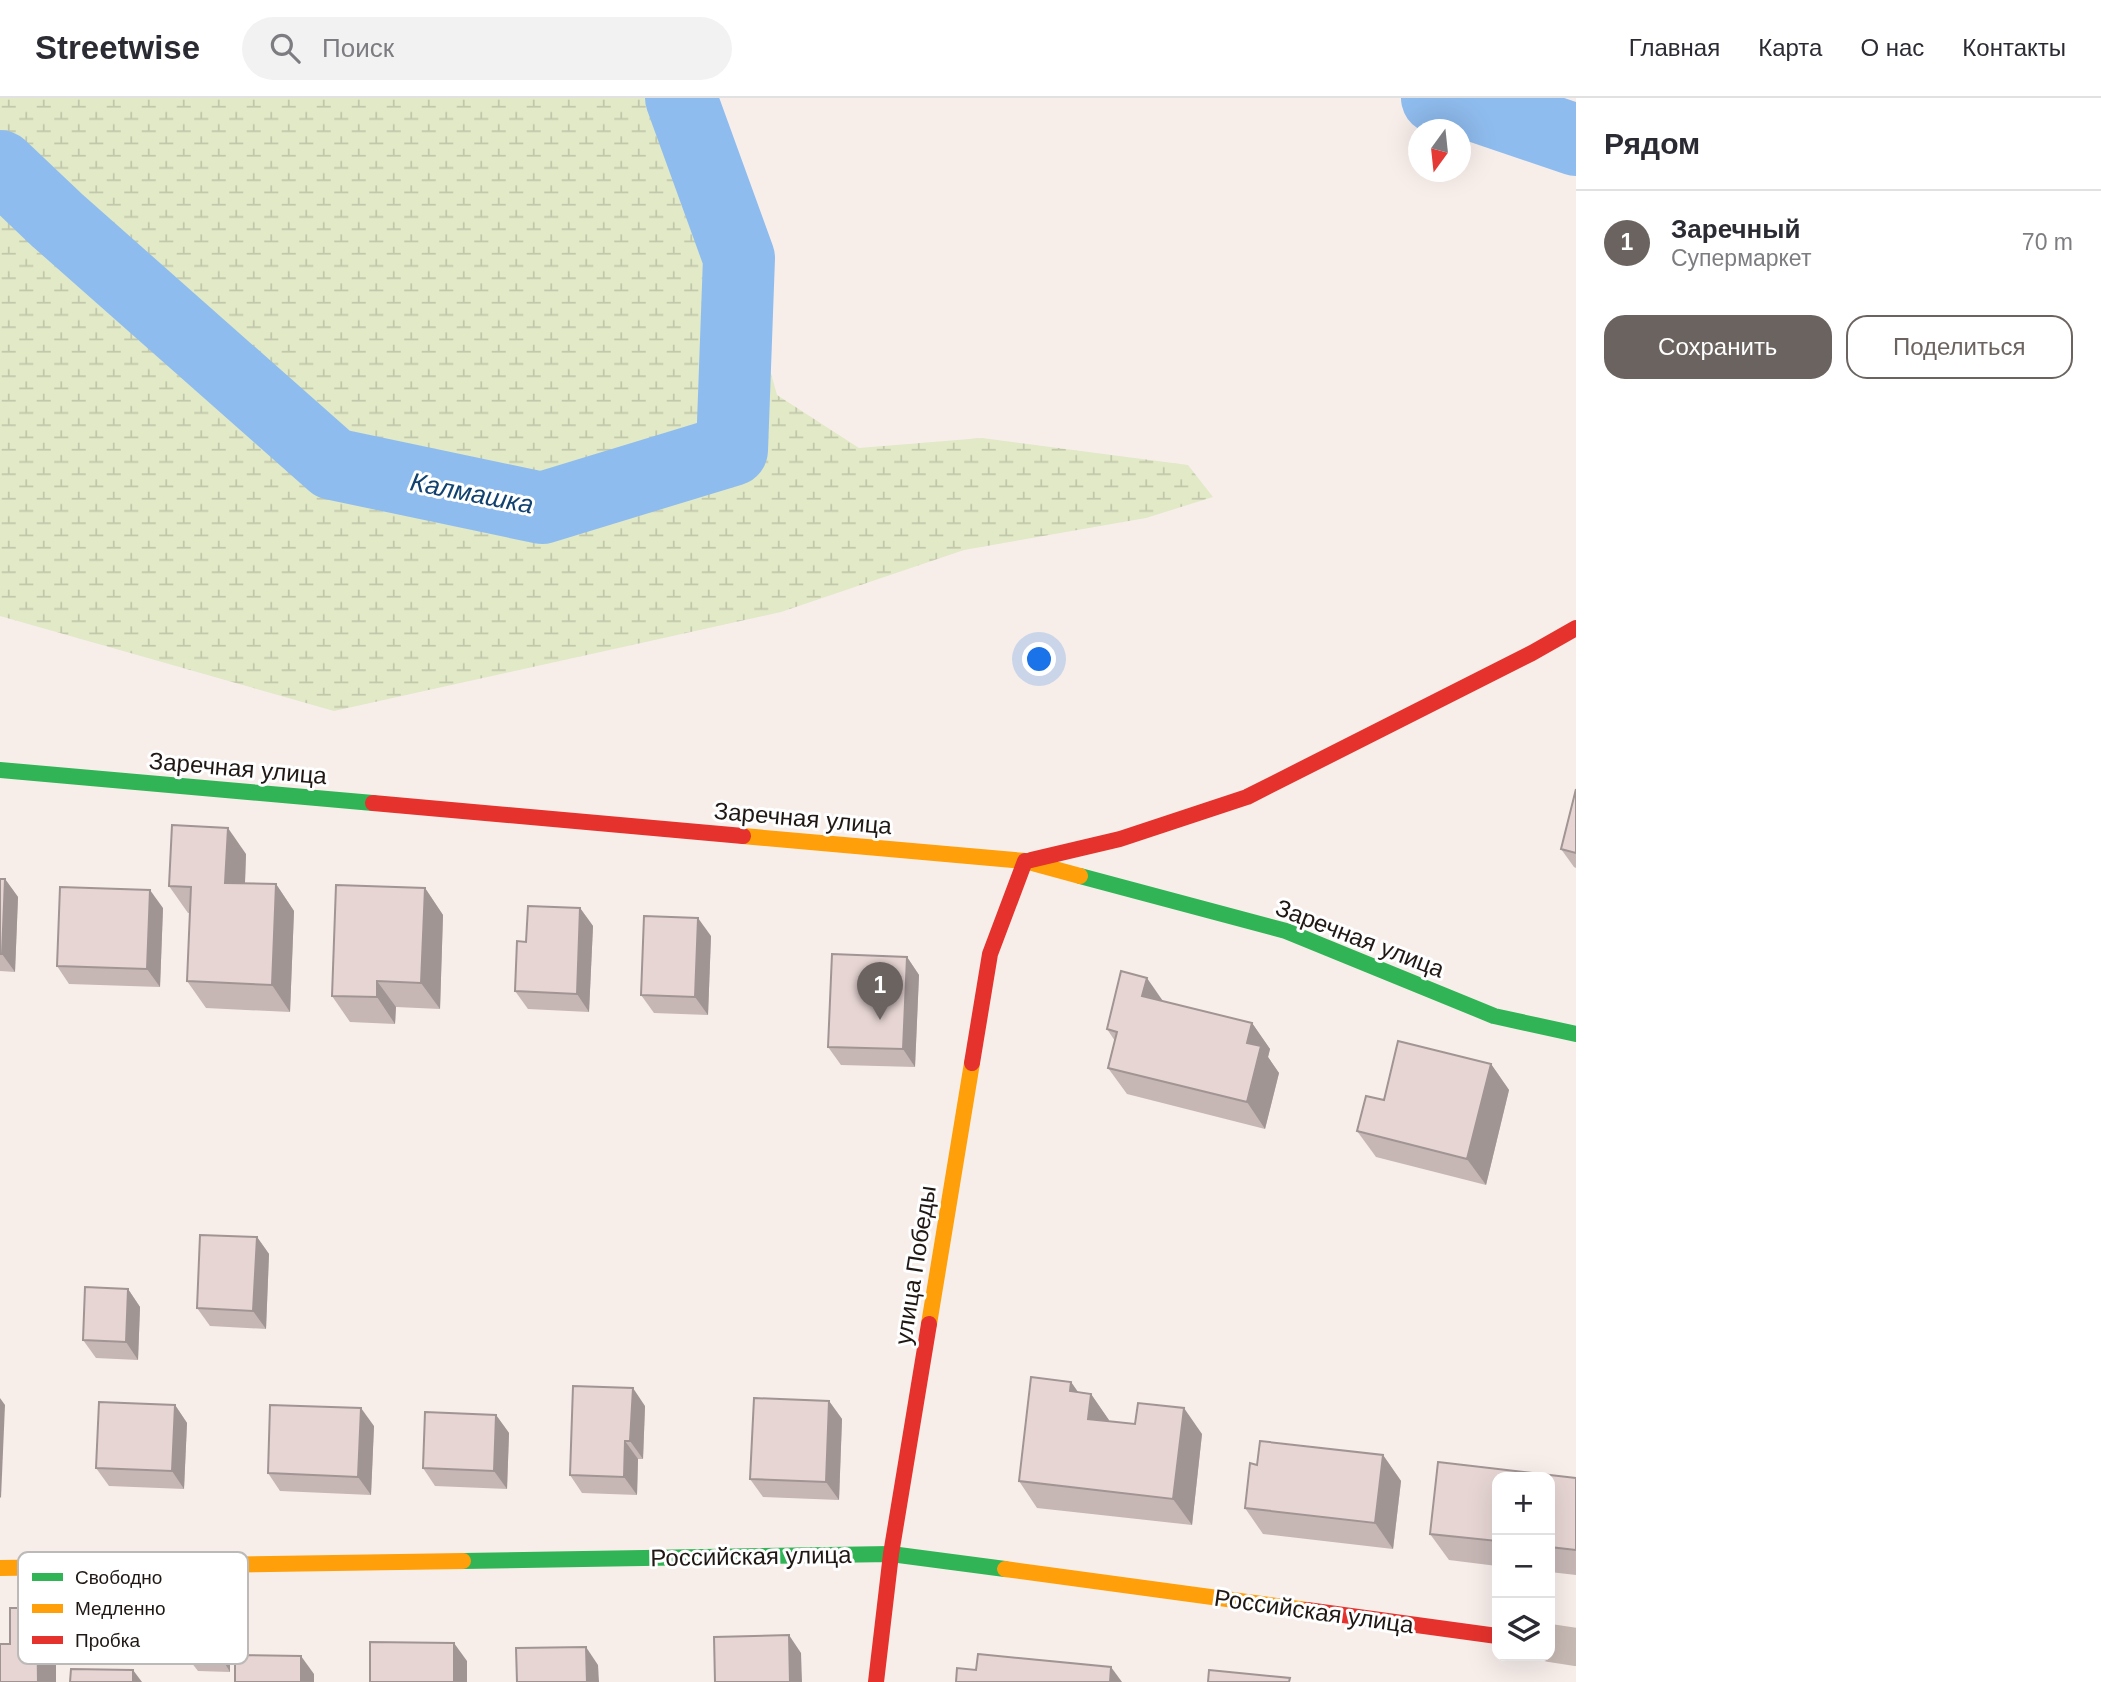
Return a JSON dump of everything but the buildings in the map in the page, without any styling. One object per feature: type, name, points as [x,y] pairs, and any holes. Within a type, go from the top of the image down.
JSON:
[{"type":"street","points":[[1025,861],[1120,839],[1247,797],[1532,653],[1576,628]]},
{"type":"street","name":"Заречная улица","points":[[0,770],[1025,861],[1286,931],[1494,1016],[1576,1034]]},
{"type":"street","name":"улица Победы","points":[[876,1682],[891,1553],[990,954],[1025,861]]},
{"type":"street","name":"Российская улица","points":[[248,1564],[891,1553],[1492,1635]]},
{"type":"street","name":"Российская улица","points":[[0,1568],[18,1568]]},
{"type":"street","points":[[1555,1644],[1576,1647]]},
{"type":"green space","points":[[0,98],[681,98],[739,258],[777,395],[859,448],[982,438],[1188,465],[1213,497],[1146,518],[964,550],[781,612],[334,711],[0,616]]},
{"type":"waterway","name":"Калмашка","points":[[0,166],[57,220],[333,464],[542,508],[732,450],[739,258],[681,98]]},
{"type":"waterway","name":"Калмашка","points":[[1437,98],[1467,103],[1576,140]]},
{"type":"traffic: fast","points":[[0,770],[373,803]]},
{"type":"traffic: fast","points":[[1080,876],[1286,931],[1494,1016],[1576,1034]]},
{"type":"traffic: fast","points":[[463,1561],[891,1554],[1005,1569]]},
{"type":"traffic: slow","points":[[743,836],[1025,861],[1080,876]]},
{"type":"traffic: slow","points":[[929,1324],[972,1063]]},
{"type":"traffic: slow","points":[[248,1564],[463,1561]]},
{"type":"traffic: slow","points":[[0,1568],[18,1568]]},
{"type":"traffic: slow","points":[[1005,1569],[1307,1610]]},
{"type":"traffic: jam","points":[[1031,860],[1120,839],[1247,797],[1532,653],[1576,628]]},
{"type":"traffic: jam","points":[[373,803],[743,836]]},
{"type":"traffic: jam","points":[[972,1063],[990,954],[1025,861]]},
{"type":"traffic: jam","points":[[876,1682],[891,1554],[929,1324]]},
{"type":"traffic: jam","points":[[1307,1610],[1492,1635]]},
{"type":"place","name":"Заречный","points":[[880,1020]]}]
